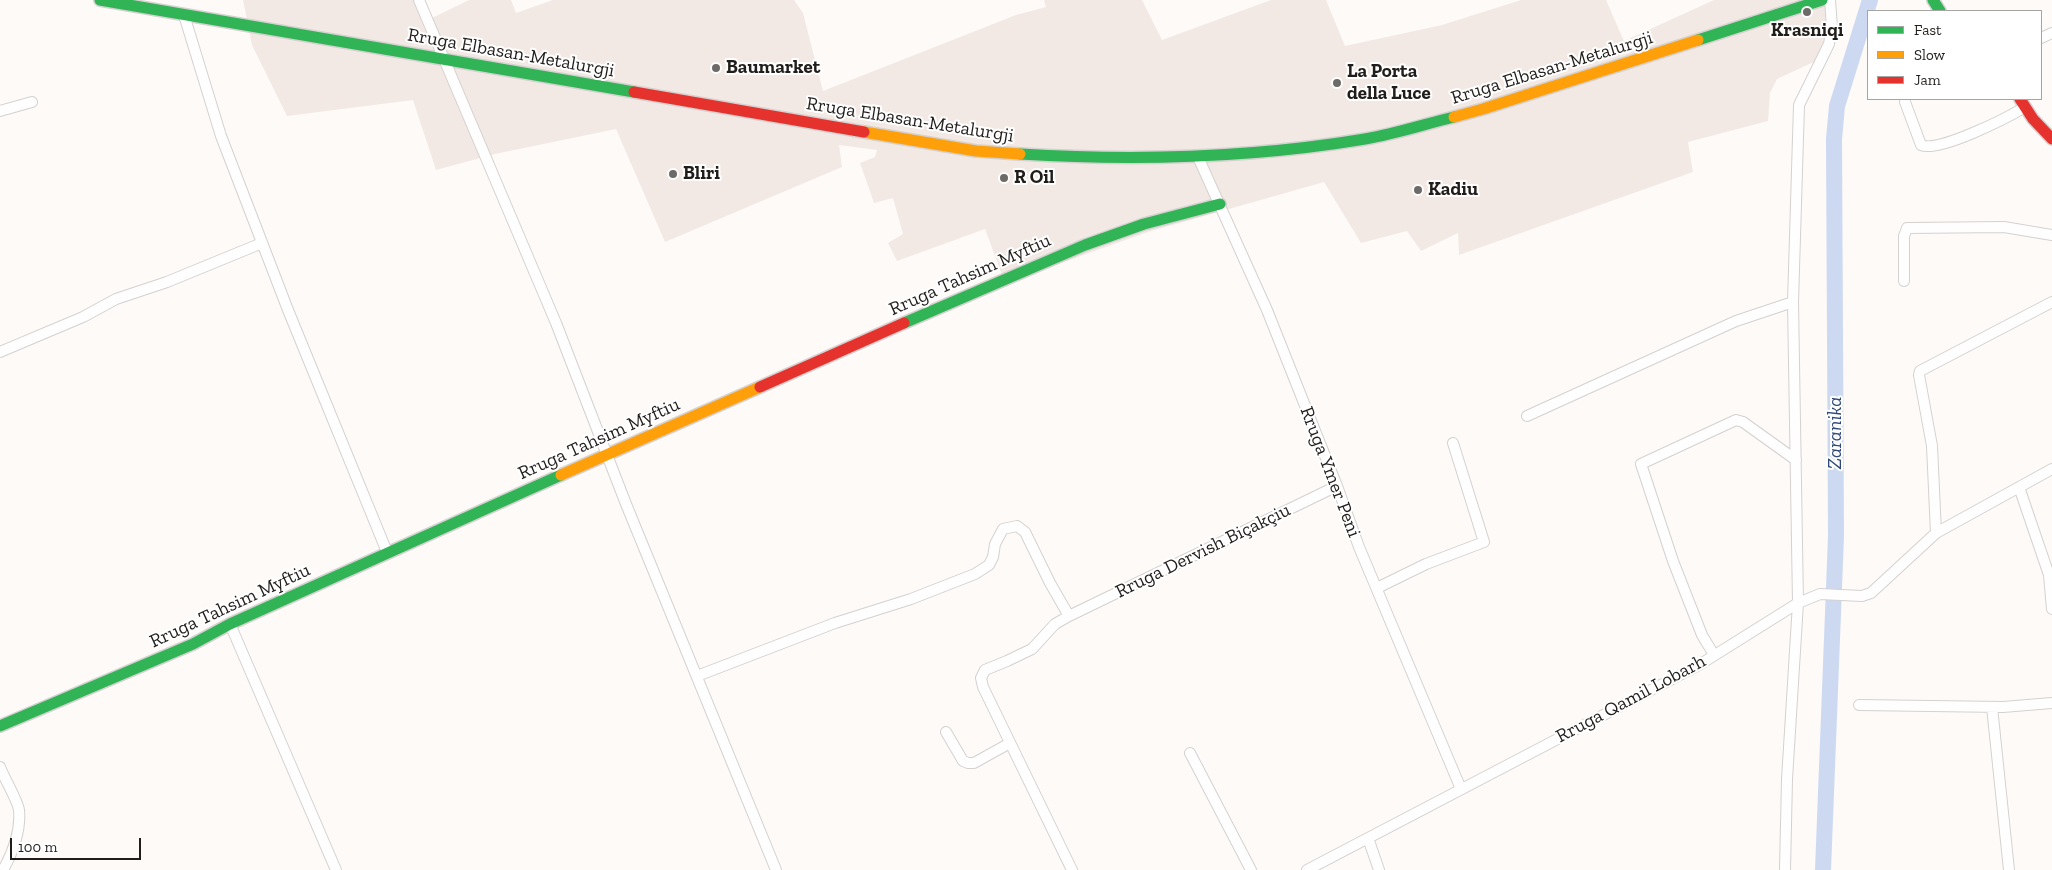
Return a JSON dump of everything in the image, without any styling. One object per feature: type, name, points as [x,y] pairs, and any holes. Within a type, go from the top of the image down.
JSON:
[{"type":"main road","name":"Rruga Elbasan-Metalurgji","points":[[100,0],[976,151],[1071,157],[1198,157],[1259,153],[1367,139],[1483,109],[1822,0]]},
{"type":"main road","points":[[2022,103],[2052,139]]},
{"type":"main road","name":"Rruga Tahsim Myftiu","points":[[0,726],[193,644],[230,624],[387,552],[1085,245],[1144,224],[1220,204]]},
{"type":"street","points":[[419,0],[552,314],[776,870]]},
{"type":"street","points":[[1785,870],[1788,770],[1798,603],[1793,302],[1799,105],[1829,44],[1832,27],[1830,0]]},
{"type":"street","points":[[184,15],[221,136],[387,552]]},
{"type":"street","points":[[0,111],[32,102]]},
{"type":"street","points":[[1905,102],[1921,145],[1930,148],[1990,126],[2022,103]]},
{"type":"street","name":"Rruga Ymer Peni","points":[[1198,157],[1266,310],[1337,486],[1359,546],[1461,789]]},
{"type":"street","points":[[1904,281],[1904,236],[1907,228],[2004,227],[2052,235]]},
{"type":"street","points":[[0,352],[83,317],[116,299],[167,282],[262,242]]},
{"type":"street","points":[[1527,416],[1736,321],[1793,302]]},
{"type":"street","points":[[2052,302],[1920,371],[1918,375],[1932,446],[1936,533],[2052,469]]},
{"type":"street","points":[[1714,655],[1702,635],[1673,561],[1641,464],[1728,422],[1736,420],[1743,422],[1796,460]]},
{"type":"street","points":[[1377,588],[1426,564],[1484,542],[1453,443]]},
{"type":"street","name":"Rruga Dervish Biçakçiu","points":[[1010,743],[983,687],[981,678],[985,670],[1007,662],[1032,649],[1055,624],[1069,616],[1337,486]]},
{"type":"street","points":[[2018,487],[2049,575],[2052,609]]},
{"type":"street","points":[[697,676],[835,623],[911,599],[974,574],[989,565],[1003,529],[1017,526],[1025,532],[1050,583],[1069,616]]},
{"type":"street","name":"Rruga Qamil Lobarh","points":[[1307,870],[1699,665],[1798,603],[1820,594],[1852,596],[1871,593],[1936,533]]},
{"type":"street","points":[[230,624],[336,870]]},
{"type":"street","points":[[1859,705],[1992,706],[2052,703]]},
{"type":"street","points":[[1992,706],[2010,870]]},
{"type":"street","points":[[946,732],[964,761],[968,764],[974,763],[1010,743],[1072,870]]},
{"type":"street","points":[[1190,753],[1251,870]]},
{"type":"street","points":[[0,767],[19,809],[18,831],[13,852],[3,870]]},
{"type":"street","points":[[1368,838],[1379,870]]},
{"type":"shaded area","points":[[243,0],[419,0],[428,20],[469,0],[511,0],[516,13],[553,0],[794,0],[803,13],[823,91],[1016,15],[1046,7],[1044,0],[1142,0],[1162,40],[1271,0],[1326,0],[1345,46],[1442,25],[1521,0],[1606,0],[1624,41],[1714,0],[1827,0],[1828,25],[1818,60],[1777,79],[1770,93],[1768,121],[1688,142],[1693,172],[1459,255],[1458,233],[1421,251],[1407,231],[1361,243],[1324,182],[1148,232],[1005,283],[985,229],[897,261],[888,243],[903,234],[893,198],[874,203],[860,163],[875,157],[877,150],[839,145],[842,167],[665,242],[616,129],[495,154],[436,170],[413,100],[287,116],[252,45]]},
{"type":"waterway","name":"Zaranika","points":[[1823,870],[1836,536],[1834,139],[1837,106],[1870,0]]},
{"type":"traffic: fast","points":[[100,0],[634,92]]},
{"type":"traffic: fast","points":[[1698,40],[1822,0]]},
{"type":"traffic: fast","points":[[1933,0],[1939,10]]},
{"type":"traffic: fast","points":[[1020,154],[1106,157],[1236,154],[1376,137],[1454,117]]},
{"type":"traffic: fast","points":[[904,323],[1085,245],[1144,224],[1220,204]]},
{"type":"traffic: fast","points":[[0,726],[193,644],[230,624],[561,475]]},
{"type":"traffic: slow","points":[[1454,117],[1698,40]]},
{"type":"traffic: slow","points":[[864,132],[976,151],[1020,154]]},
{"type":"traffic: slow","points":[[561,475],[760,387]]},
{"type":"traffic: jam","points":[[634,92],[864,132]]},
{"type":"traffic: jam","points":[[2021,100],[2033,119],[2052,139]]},
{"type":"traffic: jam","points":[[760,387],[904,323]]},
{"type":"place","name":"Krasniqi","points":[[1807,12]]},
{"type":"place","name":"Baumarket","points":[[716,68]]},
{"type":"place","name":"La Porta della Luce","points":[[1337,83]]},
{"type":"place","name":"Bliri","points":[[673,174]]},
{"type":"place","name":"R Oil","points":[[1004,178]]},
{"type":"place","name":"Kadiu","points":[[1418,190]]}]
